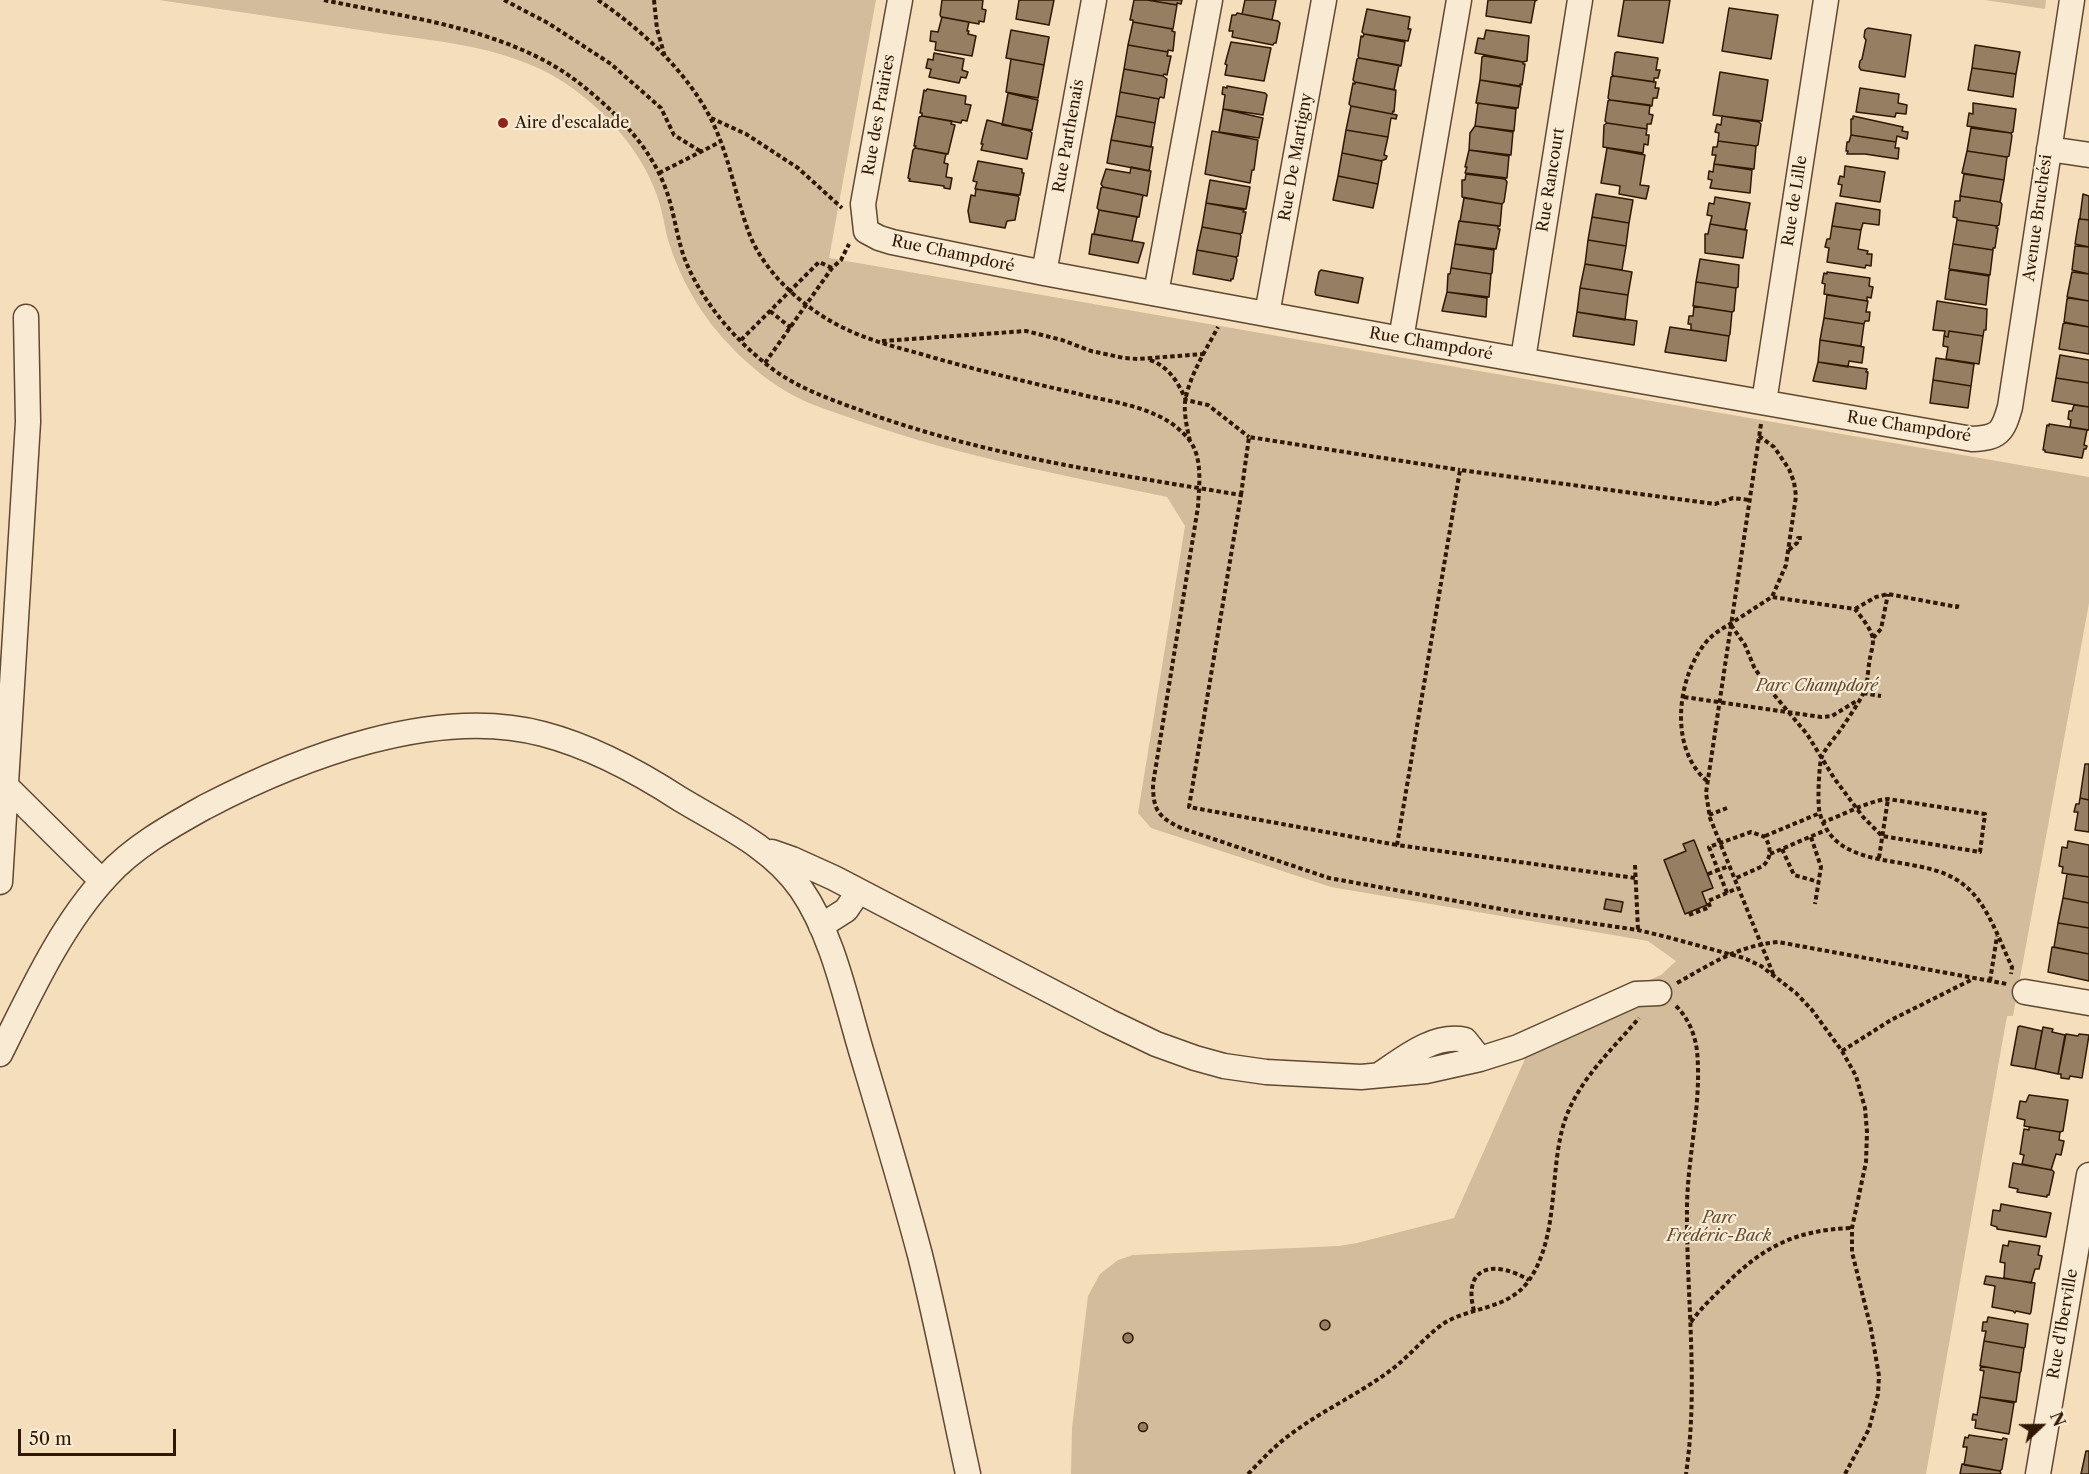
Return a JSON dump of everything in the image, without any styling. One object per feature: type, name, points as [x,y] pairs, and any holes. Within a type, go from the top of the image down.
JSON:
[{"type":"street","name":"Rue des Prairies","points":[[858,237],[900,0]]},
{"type":"street","name":"Rue Parthenais","points":[[1044,273],[1094,0]]},
{"type":"street","points":[[1156,293],[1210,0]]},
{"type":"street","name":"Rue De Martigny","points":[[1267,314],[1324,0]]},
{"type":"street","points":[[1401,339],[1459,0]]},
{"type":"street","name":"Rue Rancourt","points":[[1523,359],[1580,0]]},
{"type":"street","name":"Rue de Lille","points":[[1764,402],[1826,0]]},
{"type":"street","name":"Avenue Bruchési","points":[[1998,434],[2006,422],[2010,407],[2072,0]]},
{"type":"street","points":[[2049,149],[2089,155]]},
{"type":"street","name":"Rue Champdoré","points":[[858,237],[879,238],[1044,273],[1401,339],[1972,439],[1998,434]]},
{"type":"street","points":[[0,882],[28,422],[26,317]]},
{"type":"street","points":[[3,1037],[65,933],[88,897],[102,881],[128,856],[181,820],[232,793],[286,768],[365,742],[423,730],[491,726],[542,733],[571,743],[650,779],[764,850],[782,866],[800,888],[821,926],[831,952],[917,1246],[968,1474]]},
{"type":"street","points":[[6,786],[102,881]]},
{"type":"street","points":[[764,850],[792,859],[859,891],[1108,1022],[1194,1059],[1224,1066],[1266,1072],[1361,1077],[1426,1071],[1480,1059],[1518,1047],[1621,999],[1636,994],[1659,993]]},
{"type":"street","points":[[821,926],[846,910],[859,891]]},
{"type":"street","points":[[2018,988],[2089,1003]]},
{"type":"street","name":"Rue d'Iberville","points":[[2038,1474],[2089,1175]]},
{"type":"path","points":[[324,0],[434,23],[496,40],[549,63],[576,80],[616,115],[647,152],[666,189],[677,234],[689,268],[702,292],[741,340],[765,363],[798,385],[936,436],[1068,467],[1241,495]]},
{"type":"path","points":[[504,0],[548,23],[611,64],[661,108],[674,135],[700,151]]},
{"type":"path","points":[[598,0],[636,30],[690,87],[710,118],[720,142],[750,236],[759,253],[790,290],[818,314],[847,330],[878,342],[966,367],[1140,409],[1166,420],[1182,431],[1190,441]]},
{"type":"path","points":[[654,0],[657,29],[665,58]]},
{"type":"path","points":[[710,118],[746,134],[798,168],[858,237],[832,268],[765,363]]},
{"type":"path","points":[[659,173],[720,142]]},
{"type":"path","points":[[741,340],[819,262],[832,268]]},
{"type":"path","points":[[1228,306],[1204,354],[1186,400],[1186,426],[1197,458],[1199,488],[1183,611],[1169,681],[1153,784],[1153,799],[1160,816],[1181,828],[1329,878],[1528,914],[1638,930],[1744,958],[1761,966],[1790,988],[1812,1010],[1842,1051],[1859,1085],[1867,1132],[1865,1173],[1852,1228],[1855,1269],[1871,1329],[1879,1376],[1878,1394],[1869,1429],[1845,1474]]},
{"type":"path","points":[[770,311],[790,328]]},
{"type":"path","points":[[878,342],[1026,331],[1062,340],[1090,351],[1124,358],[1147,359],[1204,354]]},
{"type":"path","points":[[1147,359],[1160,364],[1170,372],[1186,400]]},
{"type":"path","points":[[1186,400],[1208,405],[1250,437],[1460,470],[1715,504],[1733,498],[1749,500]]},
{"type":"path","points":[[1764,402],[1707,781],[1707,805],[1719,843],[1774,975]]},
{"type":"path","points":[[1707,781],[1695,768],[1685,744],[1682,721],[1687,680],[1695,658],[1715,633],[1772,597],[1782,576],[1789,550],[1796,496],[1794,482],[1789,469],[1774,447],[1759,436]]},
{"type":"path","points":[[1250,437],[1189,807],[1397,845],[1635,878]]},
{"type":"path","points":[[1397,845],[1460,470]]},
{"type":"path","points":[[1789,550],[1797,543],[1798,538],[1802,538]]},
{"type":"path","points":[[1772,597],[1855,609],[1876,597],[1888,594],[1957,607],[1958,602]]},
{"type":"path","points":[[1888,594],[1881,629],[1873,639],[1865,689],[1821,759],[1818,804],[1823,822],[1835,841],[1846,849],[1936,870],[1966,886],[1976,898],[2013,967]]},
{"type":"path","points":[[1855,609],[1873,639]]},
{"type":"path","points":[[1731,624],[1754,667],[1788,713],[1807,734],[1821,759],[1857,809],[1882,836],[1980,852],[1985,814],[1888,799],[1857,809],[1823,822]]},
{"type":"path","points":[[1863,693],[1881,696]]},
{"type":"path","points":[[1684,697],[1810,716],[1832,716],[1859,700]]},
{"type":"path","points":[[1879,858],[1882,836],[1888,818],[1888,799]]},
{"type":"path","points":[[1709,815],[1727,808]]},
{"type":"path","points":[[1765,837],[1820,813]]},
{"type":"path","points":[[1770,854],[1826,830]]},
{"type":"path","points":[[1727,893],[1709,847],[1751,832],[1765,837],[1770,854],[1767,862],[1734,879]]},
{"type":"path","points":[[1811,837],[1821,867],[1815,904]]},
{"type":"path","points":[[1782,849],[1794,876],[1819,882]]},
{"type":"path","points":[[1635,865],[1638,930]]},
{"type":"path","points":[[1708,874],[1729,866]]},
{"type":"path","points":[[1689,915],[1710,907],[1708,901],[1738,888]]},
{"type":"path","points":[[1990,981],[1997,935]]},
{"type":"path","points":[[1248,1474],[1275,1446],[1391,1371],[1444,1323],[1503,1302],[1529,1280],[1548,1228],[1560,1141],[1571,1103],[1602,1059],[1646,1011],[1659,993],[1727,954],[1761,945],[1788,943],[2018,988]]},
{"type":"path","points":[[1842,1051],[1891,1020],[1974,978]]},
{"type":"path","points":[[1659,993],[1682,1012],[1691,1027],[1697,1052],[1696,1107],[1687,1199],[1692,1415],[1686,1474]]},
{"type":"path","points":[[1691,1322],[1733,1278],[1767,1250],[1781,1242],[1807,1233],[1852,1228]]},
{"type":"path","points":[[1474,1311],[1471,1289],[1479,1275],[1485,1270],[1497,1267],[1510,1269],[1529,1280]]},
{"type":"green space","points":[[159,0],[876,0],[829,258],[2089,477],[2089,603],[2013,1016],[2007,1016],[1926,1474],[1071,1474],[1072,1428],[1088,1296],[1100,1274],[1118,1260],[1133,1255],[1339,1246],[1454,1218],[1525,1059],[1514,1039],[1661,975],[1676,961],[1648,941],[1331,887],[1151,828],[1138,813],[1185,526],[1167,497],[937,445],[815,406],[775,384],[734,350],[701,309],[676,261],[668,240],[658,199],[648,175],[627,141],[613,124],[583,96],[550,74],[508,56],[486,50]]},
{"type":"green space","points":[[1985,0],[2046,0],[2045,9]]},
{"type":"building","points":[[942,0],[983,0],[982,9],[986,10],[984,22],[979,21],[979,24],[941,17]]},
{"type":"building","points":[[1019,0],[1054,0],[1049,25],[1016,19]]},
{"type":"building","points":[[1134,0],[1177,5],[1173,29],[1130,20]]},
{"type":"building","points":[[1147,0],[1182,0],[1181,4],[1177,3],[1177,5]]},
{"type":"building","points":[[1245,0],[1276,0],[1272,20],[1242,14]]},
{"type":"building","points":[[1488,0],[1537,0],[1531,23],[1486,16]]},
{"type":"building","points":[[1624,0],[1670,0],[1663,43],[1618,36]]},
{"type":"building","points":[[1729,8],[1778,15],[1771,59],[1722,51]]},
{"type":"building","points":[[1367,9],[1410,17],[1408,29],[1411,29],[1408,41],[1364,34],[1362,32]]},
{"type":"building","points":[[1237,13],[1278,21],[1280,23],[1276,43],[1273,45],[1232,37],[1233,31],[1229,31],[1232,15]]},
{"type":"building","points":[[942,17],[969,22],[968,34],[976,36],[972,56],[935,50],[936,42],[930,41],[931,31],[938,32]]},
{"type":"building","points":[[1133,22],[1172,29],[1175,32],[1173,51],[1128,45]]},
{"type":"building","points":[[1868,28],[1911,35],[1905,77],[1861,70],[1859,67],[1866,40],[1865,30]]},
{"type":"building","points":[[1011,30],[1049,37],[1044,65],[1006,58]]},
{"type":"building","points":[[1486,30],[1529,36],[1527,61],[1475,53],[1478,38],[1484,39]]},
{"type":"building","points":[[1364,34],[1405,42],[1401,66],[1359,58],[1361,36],[1363,37]]},
{"type":"building","points":[[1231,42],[1271,48],[1264,81],[1225,75],[1227,65],[1225,64]]},
{"type":"building","points":[[1128,45],[1168,52],[1167,56],[1171,56],[1167,75],[1124,69]]},
{"type":"building","points":[[1975,45],[2020,52],[2016,74],[1972,68]]},
{"type":"building","points":[[1617,52],[1658,58],[1656,70],[1660,70],[1658,78],[1654,78],[1654,82],[1612,75]]},
{"type":"building","points":[[934,53],[964,59],[962,70],[968,72],[966,78],[961,77],[959,83],[929,77],[931,69],[926,68],[928,59],[933,60]]},
{"type":"building","points":[[1482,57],[1523,62],[1525,64],[1522,85],[1480,80]]},
{"type":"building","points":[[1359,58],[1399,65],[1394,90],[1355,82],[1353,80]]},
{"type":"building","points":[[1011,59],[1044,65],[1038,98],[1006,92]]},
{"type":"building","points":[[1972,68],[2016,74],[2013,97],[1968,90]]},
{"type":"building","points":[[1124,69],[1163,76],[1167,79],[1164,98],[1120,92]]},
{"type":"building","points":[[1720,72],[1768,80],[1762,121],[1713,115]]},
{"type":"building","points":[[1611,77],[1656,82],[1655,88],[1659,88],[1657,98],[1653,98],[1652,106],[1610,100],[1608,98]]},
{"type":"building","points":[[1480,80],[1521,87],[1518,108],[1476,103]]},
{"type":"building","points":[[1355,82],[1396,90],[1394,112],[1392,114],[1351,106],[1349,104]]},
{"type":"building","points":[[1227,86],[1265,93],[1267,95],[1263,115],[1223,109],[1225,95],[1222,94],[1223,87],[1227,88]]},
{"type":"building","points":[[1860,88],[1899,94],[1898,103],[1907,105],[1906,114],[1896,113],[1895,117],[1856,112]]},
{"type":"building","points":[[924,90],[966,96],[965,104],[971,105],[967,121],[962,120],[961,123],[922,116],[920,113]]},
{"type":"building","points":[[1120,92],[1159,99],[1155,123],[1116,116]]},
{"type":"building","points":[[1008,93],[1038,100],[1032,130],[1002,125]]},
{"type":"building","points":[[1610,100],[1650,105],[1649,114],[1653,115],[1651,124],[1647,124],[1647,129],[1607,123],[1605,121]]},
{"type":"building","points":[[1478,103],[1516,109],[1514,131],[1475,126]]},
{"type":"building","points":[[1973,103],[2016,109],[2013,132],[1967,126],[1969,113],[1973,114]]},
{"type":"building","points":[[1351,106],[1397,115],[1396,119],[1391,118],[1388,137],[1346,130]]},
{"type":"building","points":[[1223,109],[1263,118],[1259,138],[1219,132]]},
{"type":"building","points":[[1116,116],[1155,123],[1151,147],[1111,140]]},
{"type":"building","points":[[1722,116],[1759,122],[1761,124],[1758,145],[1718,141],[1719,133],[1715,132],[1717,124],[1721,125]]},
{"type":"building","points":[[1853,116],[1903,127],[1902,131],[1908,132],[1907,139],[1897,136],[1896,142],[1851,135]]},
{"type":"building","points":[[919,117],[952,121],[951,124],[955,125],[948,154],[915,148]]},
{"type":"building","points":[[987,120],[1030,131],[1032,133],[1027,159],[981,150]]},
{"type":"building","points":[[1607,123],[1647,129],[1648,145],[1644,144],[1643,153],[1603,147],[1604,125]]},
{"type":"building","points":[[1475,126],[1513,132],[1511,155],[1469,150],[1470,133]]},
{"type":"building","points":[[1971,128],[2011,133],[2009,156],[1967,151]]},
{"type":"building","points":[[1346,130],[1388,137],[1384,155],[1387,156],[1386,159],[1381,161],[1342,153]]},
{"type":"building","points":[[1212,131],[1258,140],[1250,183],[1205,174]]},
{"type":"building","points":[[1851,135],[1896,142],[1895,148],[1899,148],[1898,159],[1847,154],[1847,142]]},
{"type":"building","points":[[1111,140],[1153,147],[1149,171],[1107,163]]},
{"type":"building","points":[[1718,141],[1756,146],[1754,169],[1714,164],[1716,155],[1712,155],[1713,147],[1717,147]]},
{"type":"building","points":[[915,148],[946,154],[944,163],[948,164],[946,177],[952,178],[950,189],[909,181]]},
{"type":"building","points":[[1607,148],[1645,155],[1640,185],[1649,186],[1646,199],[1619,194],[1620,186],[1601,183]]},
{"type":"building","points":[[1469,150],[1509,156],[1507,178],[1465,173]]},
{"type":"building","points":[[1967,151],[2007,157],[2004,180],[1962,173]]},
{"type":"building","points":[[1342,153],[1382,161],[1378,184],[1338,176]]},
{"type":"building","points":[[978,161],[1022,169],[1024,173],[1020,195],[975,189],[977,182],[973,181]]},
{"type":"building","points":[[1714,164],[1752,170],[1750,193],[1710,188],[1712,180],[1708,179],[1709,171],[1713,172]]},
{"type":"building","points":[[1845,166],[1885,172],[1880,202],[1840,196],[1842,185],[1838,184],[1840,176],[1844,177]]},
{"type":"building","points":[[1131,167],[1151,171],[1147,196],[1103,187],[1101,184],[1106,169],[1130,173]]},
{"type":"building","points":[[1466,174],[1505,179],[1507,182],[1504,202],[1502,204],[1462,197],[1462,180],[1465,180]]},
{"type":"building","points":[[1964,174],[2004,180],[2000,202],[1960,196]]},
{"type":"building","points":[[1338,176],[1378,184],[1373,208],[1333,200]]},
{"type":"building","points":[[1210,180],[1250,187],[1246,209],[1206,203]]},
{"type":"building","points":[[1103,187],[1143,195],[1139,217],[1099,210],[1097,208]]},
{"type":"building","points":[[976,189],[1018,196],[1015,220],[1007,221],[1005,228],[970,222],[968,211],[971,195],[975,196]]},
{"type":"building","points":[[1596,194],[1633,200],[1629,223],[1592,217]]},
{"type":"building","points":[[2083,194],[2089,196],[2089,220],[2080,219]]},
{"type":"building","points":[[1960,196],[2000,202],[2002,204],[1999,225],[1957,220],[1953,217],[1955,201],[1960,201]]},
{"type":"building","points":[[1715,197],[1750,203],[1745,230],[1710,224],[1712,216],[1707,215],[1709,203],[1714,204]]},
{"type":"building","points":[[1464,198],[1502,204],[1500,226],[1460,221]]},
{"type":"building","points":[[1206,203],[1244,210],[1243,212],[1246,212],[1242,233],[1202,227]]},
{"type":"building","points":[[1836,203],[1880,210],[1879,225],[1863,223],[1861,230],[1832,226]]},
{"type":"building","points":[[1099,210],[1137,217],[1132,241],[1094,234]]},
{"type":"building","points":[[1592,217],[1629,223],[1626,246],[1588,240]]},
{"type":"building","points":[[2079,219],[2089,220],[2089,247],[2075,244]]},
{"type":"building","points":[[1957,220],[1997,226],[1995,248],[1993,250],[1953,244]]},
{"type":"building","points":[[1459,221],[1498,226],[1500,229],[1496,249],[1455,244]]},
{"type":"building","points":[[1710,224],[1747,230],[1743,258],[1705,253],[1705,234],[1708,234]]},
{"type":"building","points":[[1832,226],[1861,230],[1858,249],[1872,254],[1871,266],[1866,265],[1865,268],[1827,262],[1829,248],[1825,247],[1827,239],[1830,239]]},
{"type":"building","points":[[1202,227],[1240,234],[1238,256],[1197,250]]},
{"type":"building","points":[[1092,234],[1144,243],[1138,263],[1089,254]]},
{"type":"building","points":[[1588,240],[1626,246],[1622,270],[1585,264]]},
{"type":"building","points":[[1455,244],[1494,250],[1492,273],[1451,268]]},
{"type":"building","points":[[1953,244],[1993,250],[1990,275],[1949,269]]},
{"type":"building","points":[[2075,246],[2089,247],[2089,274],[2072,270]]},
{"type":"building","points":[[1197,250],[1236,257],[1233,279],[1231,281],[1193,274]]},
{"type":"building","points":[[1700,259],[1739,265],[1738,287],[1696,282]]},
{"type":"building","points":[[1585,264],[1632,272],[1628,295],[1580,288]]},
{"type":"building","points":[[1451,268],[1491,274],[1489,297],[1447,292],[1448,274]]},
{"type":"building","points":[[1321,270],[1363,278],[1358,303],[1316,295]]},
{"type":"building","points":[[1951,270],[1989,276],[1986,305],[1945,299]]},
{"type":"building","points":[[1827,272],[1870,278],[1869,286],[1873,287],[1871,298],[1867,297],[1867,301],[1824,294],[1825,284],[1822,283],[1824,273],[1827,274]]},
{"type":"building","points":[[2072,272],[2089,274],[2089,301],[2067,297]]},
{"type":"building","points":[[1696,282],[1736,288],[1734,311],[1693,306]]},
{"type":"building","points":[[1580,288],[1628,295],[1625,320],[1577,312]]},
{"type":"building","points":[[1447,292],[1487,298],[1486,317],[1442,311]]},
{"type":"building","points":[[1827,295],[1868,301],[1866,312],[1870,312],[1869,321],[1865,321],[1864,324],[1824,318]]},
{"type":"building","points":[[2069,298],[2089,301],[2089,327],[2064,322]]},
{"type":"building","points":[[1937,301],[1987,309],[1986,330],[1983,336],[1949,331],[1948,337],[1944,336],[1945,331],[1933,330]]},
{"type":"building","points":[[1694,306],[1732,312],[1729,336],[1691,330],[1691,324],[1688,324],[1689,316],[1693,316]]},
{"type":"building","points":[[1577,312],[1637,321],[1634,345],[1573,336]]},
{"type":"building","points":[[1824,318],[1864,324],[1861,346],[1820,340]]},
{"type":"building","points":[[2065,323],[2089,327],[2089,354],[2059,349]]},
{"type":"building","points":[[1670,327],[1729,336],[1726,361],[1665,352]]},
{"type":"building","points":[[1949,331],[1983,336],[1979,364],[1946,359],[1948,347],[1943,346],[1944,336],[1948,337]]},
{"type":"building","points":[[1820,340],[1864,347],[1862,363],[1849,361],[1848,367],[1818,362]]},
{"type":"building","points":[[2060,355],[2089,360],[2089,383],[2056,378]]},
{"type":"building","points":[[1936,358],[1974,364],[1971,386],[1933,380]]},
{"type":"building","points":[[1818,362],[1867,369],[1866,389],[1813,381]]},
{"type":"building","points":[[2056,378],[2089,383],[2089,407],[2052,401]]},
{"type":"building","points":[[1933,380],[1971,386],[1968,408],[1930,403]]},
{"type":"building","points":[[2074,405],[2089,407],[2089,430],[2070,427],[2069,411],[2072,411]]},
{"type":"building","points":[[2049,424],[2087,430],[2084,445],[2087,446],[2082,458],[2043,450]]},
{"type":"building","points":[[2085,764],[2089,764],[2089,800],[2080,798]]},
{"type":"building","points":[[2080,798],[2089,800],[2089,832],[2075,830],[2078,812],[2074,812]]},
{"type":"building","points":[[1694,840],[1713,888],[1702,892],[1707,905],[1685,914],[1664,860],[1686,851],[1683,844]]},
{"type":"building","points":[[2068,841],[2089,845],[2089,877],[2062,873],[2063,867],[2059,866],[2062,847],[2067,848]]},
{"type":"building","points":[[2067,874],[2089,877],[2089,903],[2063,898]]},
{"type":"building","points":[[2063,898],[2089,903],[2089,928],[2058,923]]},
{"type":"building","points":[[1606,899],[1623,902],[1621,912],[1604,909]]},
{"type":"building","points":[[2058,923],[2089,928],[2089,954],[2054,947]]},
{"type":"building","points":[[2052,947],[2089,954],[2089,981],[2048,972]]},
{"type":"building","points":[[2020,1026],[2042,1031],[2035,1069],[2011,1065]]},
{"type":"building","points":[[2043,1027],[2065,1035],[2058,1074],[2035,1069]]},
{"type":"building","points":[[2066,1034],[2089,1035],[2082,1078],[2070,1076],[2069,1079],[2061,1078],[2061,1074],[2058,1074]]},
{"type":"building","points":[[2029,1095],[2068,1100],[2063,1131],[2024,1126],[2025,1120],[2017,1118],[2020,1101],[2026,1102]]},
{"type":"building","points":[[2029,1127],[2060,1132],[2059,1140],[2064,1141],[2061,1155],[2056,1154],[2051,1170],[2022,1164],[2024,1155],[2020,1154],[2024,1129],[2029,1130]]},
{"type":"building","points":[[2013,1163],[2052,1170],[2054,1172],[2049,1195],[2047,1197],[2017,1192],[2018,1189],[2009,1187]]},
{"type":"building","points":[[2001,1204],[2051,1213],[2046,1237],[1997,1229],[1991,1225],[1993,1210],[2000,1211]]},
{"type":"building","points":[[2009,1241],[2040,1246],[2038,1255],[2042,1256],[2039,1269],[2035,1269],[2031,1283],[2004,1278],[2005,1263],[2000,1262],[2003,1245],[2008,1246]]},
{"type":"building","points":[[1986,1276],[2035,1283],[2030,1314],[1992,1307],[1995,1286],[1984,1284]]},
{"type":"building","points":[[1988,1317],[2028,1324],[2025,1347],[1984,1341],[1986,1331],[1982,1331],[1983,1322],[1987,1322]]},
{"type":"building","points":[[1325,1320],[1330,1325],[1325,1330],[1320,1325]]},
{"type":"building","points":[[1128,1333],[1133,1338],[1128,1343],[1123,1338]]},
{"type":"building","points":[[1984,1341],[2024,1348],[2020,1373],[1980,1366]]},
{"type":"building","points":[[1981,1366],[2020,1373],[2016,1402],[1980,1397],[1984,1371],[1980,1370]]},
{"type":"building","points":[[1980,1397],[2014,1403],[2009,1434],[1975,1428],[1976,1420],[1972,1420],[1973,1414],[1977,1415]]},
{"type":"building","points":[[1143,1422],[1148,1427],[1143,1432],[1138,1427]]},
{"type":"building","points":[[1969,1435],[2007,1439],[2000,1471],[1964,1465],[1967,1447],[1963,1447],[1965,1437],[1968,1438]]},
{"type":"building","points":[[2086,1451],[2089,1451],[2089,1474],[2081,1474]]},
{"type":"building","points":[[1962,1464],[2000,1471],[2001,1474],[1960,1474]]},
{"type":"place","name":"Aire d'escalade","points":[[503,123]]},
{"type":"park label","name":"Parc Champdoré","points":[[1817,686]]},
{"type":"park label","name":"Parc Frédéric-Back","points":[[1719,1227]]}]
